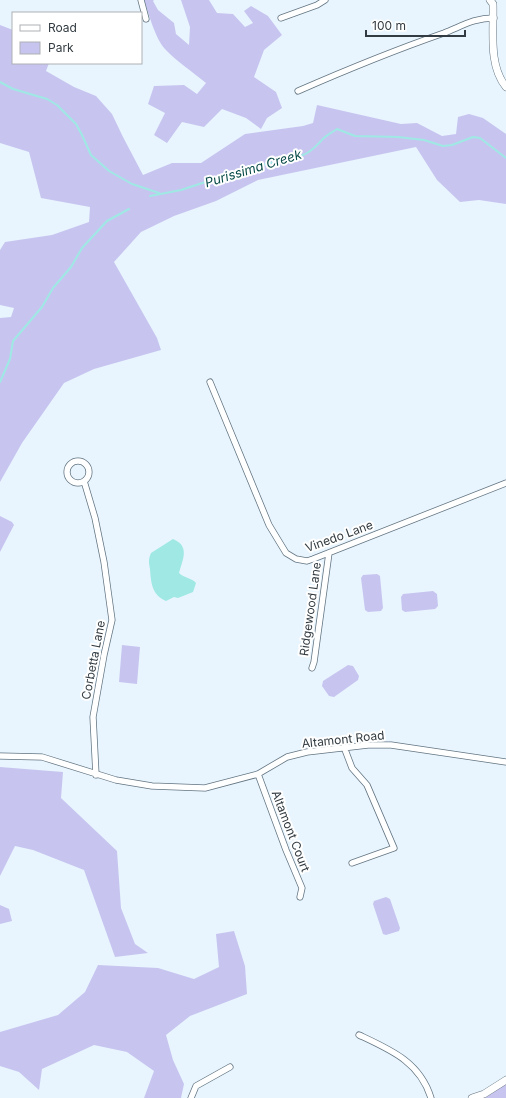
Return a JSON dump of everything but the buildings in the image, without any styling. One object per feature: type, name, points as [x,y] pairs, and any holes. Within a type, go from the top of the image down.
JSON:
[{"type":"street","points":[[141,0],[146,20]]},
{"type":"street","points":[[281,18],[317,5],[325,0]]},
{"type":"street","points":[[494,1],[495,60],[499,74],[506,86]]},
{"type":"street","points":[[298,91],[397,49],[455,29],[471,21],[484,18],[494,18]]},
{"type":"street","name":"Vinedo Lane","points":[[210,382],[269,525],[286,553],[296,559],[307,561],[506,483]]},
{"type":"street","name":"Corbetta Lane","points":[[84,481],[96,518],[112,620],[93,717],[96,775]]},
{"type":"street","name":"Ridgewood Lane","points":[[312,668],[329,553]]},
{"type":"street","name":"Altamont Road","points":[[0,756],[42,757],[96,775],[152,786],[205,788],[258,774],[287,757],[307,752],[344,747],[391,745],[506,762]]},
{"type":"street","points":[[344,747],[352,768],[367,785],[394,848],[352,864]]},
{"type":"street","name":"Altamont Court","points":[[258,774],[286,850],[302,888],[300,897]]},
{"type":"street","points":[[359,1035],[390,1050],[412,1065],[427,1085],[431,1098]]},
{"type":"street","points":[[191,1098],[196,1086],[230,1067]]},
{"type":"street","points":[[472,1098],[484,1094],[506,1080]]},
{"type":"green space","points":[[144,0],[154,0],[153,1],[158,10],[174,23],[176,34],[189,45],[190,27],[181,0],[209,0],[217,13],[233,14],[245,27],[253,23],[244,11],[251,6],[268,16],[282,35],[264,50],[254,77],[276,92],[282,108],[267,118],[261,129],[246,118],[222,109],[204,127],[182,122],[167,143],[154,135],[165,113],[148,104],[154,86],[184,85],[197,94],[206,83],[175,58],[161,44]]},
{"type":"green space","points":[[0,25],[12,30],[12,64],[49,64],[46,71],[74,87],[96,96],[112,114],[143,175],[172,163],[201,163],[245,134],[303,126],[313,123],[317,105],[401,124],[417,123],[442,136],[456,134],[458,117],[469,114],[483,118],[506,134],[506,204],[479,200],[460,202],[437,180],[416,147],[258,180],[216,201],[174,216],[141,232],[114,262],[157,338],[161,350],[94,369],[64,383],[22,443],[0,482],[0,318],[11,317],[14,308],[0,305],[0,250],[5,242],[52,235],[89,222],[90,207],[41,198],[29,152],[0,143]]},
{"type":"green space","points":[[0,516],[12,522],[14,525],[0,552]]},
{"type":"green space","points":[[377,574],[380,576],[383,608],[381,611],[368,612],[365,610],[361,578],[363,575]]},
{"type":"green space","points":[[433,591],[437,594],[438,606],[435,609],[405,612],[402,610],[401,597],[403,594]]},
{"type":"green space","points":[[122,645],[140,647],[137,684],[119,682]]},
{"type":"green space","points":[[348,665],[353,666],[359,676],[358,680],[334,697],[329,696],[322,686],[323,681]]},
{"type":"green space","points":[[0,767],[63,772],[61,798],[117,851],[121,908],[135,944],[148,953],[115,957],[84,870],[33,850],[15,846],[0,876]]},
{"type":"green space","points":[[386,897],[390,899],[400,928],[399,931],[386,935],[383,934],[373,904],[374,901]]},
{"type":"green space","points":[[0,905],[9,909],[12,921],[0,924]]},
{"type":"green space","points":[[234,931],[245,966],[247,994],[190,1016],[166,1035],[173,1060],[184,1084],[181,1098],[144,1098],[154,1071],[127,1052],[94,1045],[42,1069],[39,1090],[19,1072],[0,1066],[0,1032],[58,1015],[85,992],[98,965],[158,968],[194,979],[219,967],[216,934]]},
{"type":"green space","points":[[506,1082],[506,1098],[485,1098]]},
{"type":"shaded area","points":[[173,539],[182,545],[184,553],[179,573],[196,583],[193,592],[178,598],[174,597],[166,601],[155,592],[153,588],[149,560],[151,553]]},
{"type":"waterway","points":[[0,82],[13,89],[47,99],[57,105],[76,124],[91,155],[109,171],[132,184],[159,193]]},
{"type":"waterway","name":"Purissima Creek","points":[[150,196],[181,190],[242,170],[303,155],[311,151],[324,138],[337,129],[355,136],[398,137],[424,140],[443,146],[452,145],[473,137],[480,138],[506,158]]},
{"type":"waterway","name":"Purissima Creek","points":[[0,382],[10,359],[13,341],[42,307],[53,288],[71,267],[82,248],[107,221],[129,209]]}]
